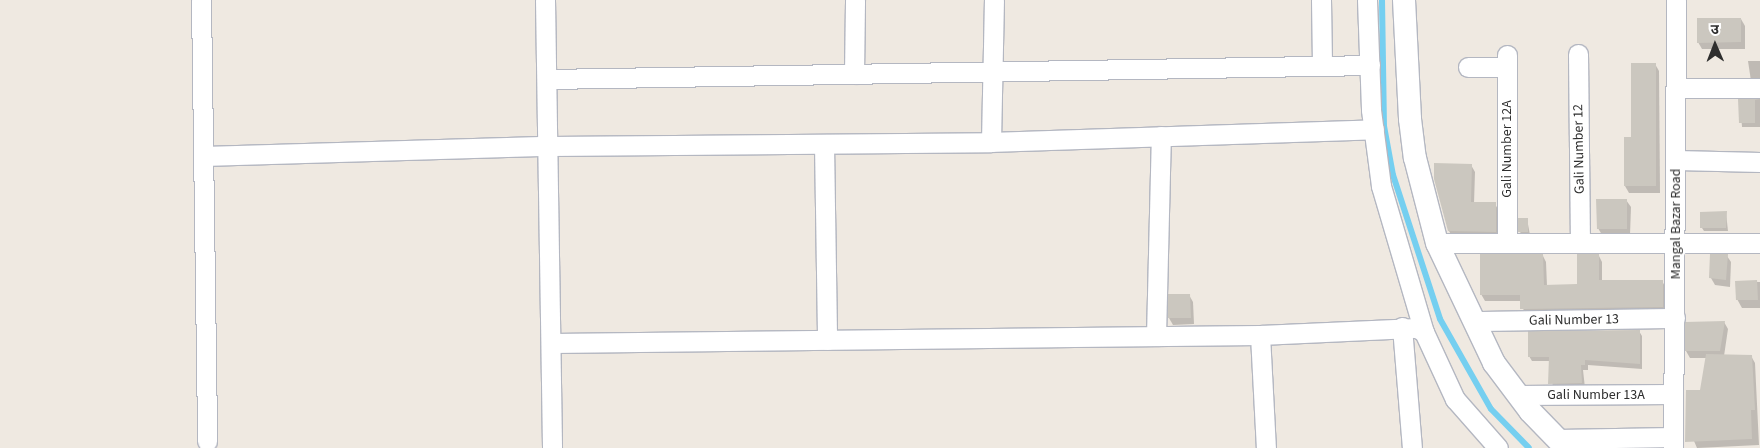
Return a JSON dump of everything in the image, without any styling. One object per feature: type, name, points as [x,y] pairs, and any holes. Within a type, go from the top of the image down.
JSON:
[{"type":"street","points":[[201,0],[207,441]]},
{"type":"street","points":[[545,0],[548,78],[552,448]]},
{"type":"street","points":[[854,74],[855,0]]},
{"type":"street","points":[[991,142],[994,0]]},
{"type":"street","points":[[1321,0],[1322,66]]},
{"type":"street","points":[[1367,0],[1374,129],[1381,186],[1424,332],[1455,399],[1498,448]]},
{"type":"street","points":[[1404,0],[1410,119],[1415,158],[1437,243],[1494,363],[1518,395],[1562,443],[1673,443]]},
{"type":"street","name":"Mangal Bazar Road","points":[[1673,443],[1676,243],[1676,0]]},
{"type":"street","name":"Gali Number 12","points":[[1578,54],[1580,243]]},
{"type":"street","name":"Gali Number 12A","points":[[1468,67],[1507,61],[1507,243]]},
{"type":"street","points":[[548,78],[1370,65]]},
{"type":"street","points":[[1676,88],[1760,88]]},
{"type":"street","points":[[203,156],[549,146],[991,142],[1374,129]]},
{"type":"street","points":[[1156,336],[1160,136]]},
{"type":"street","points":[[824,144],[827,340]]},
{"type":"street","points":[[1676,160],[1760,162]]},
{"type":"street","points":[[1437,243],[1760,243]]},
{"type":"street","name":"Gali Number 13","points":[[1474,322],[1675,318]]},
{"type":"street","points":[[552,343],[1260,335],[1402,327],[1424,332]]},
{"type":"street","points":[[1402,327],[1412,448]]},
{"type":"street","points":[[1260,335],[1266,448]]},
{"type":"street","name":"Gali Number 13A","points":[[1518,395],[1674,394]]},
{"type":"building","points":[[1697,18],[1741,18],[1741,42],[1697,43]]},
{"type":"building","points":[[1631,63],[1656,63],[1656,186],[1624,186],[1624,137],[1631,137]]},
{"type":"building","points":[[1738,99],[1755,99],[1755,123],[1739,123]]},
{"type":"building","points":[[1434,163],[1472,164],[1471,202],[1496,202],[1496,232],[1448,231],[1434,179]]},
{"type":"building","points":[[1596,199],[1627,199],[1627,229],[1597,229]]},
{"type":"building","points":[[1727,211],[1726,228],[1700,228],[1700,212]]},
{"type":"building","points":[[1518,218],[1528,218],[1528,232],[1518,232]]},
{"type":"building","points":[[1480,254],[1543,254],[1544,285],[1577,284],[1577,254],[1599,254],[1599,280],[1663,280],[1663,307],[1520,309],[1520,295],[1480,295]]},
{"type":"building","points":[[1710,254],[1728,254],[1726,280],[1709,278]]},
{"type":"building","points":[[1757,280],[1758,300],[1736,300],[1735,281]]},
{"type":"building","points":[[1168,294],[1190,294],[1191,318],[1168,318]]},
{"type":"building","points":[[1725,321],[1720,351],[1685,351],[1685,322]]},
{"type":"building","points":[[1640,330],[1640,364],[1585,360],[1585,365],[1581,365],[1582,383],[1548,384],[1549,357],[1528,357],[1528,331]]},
{"type":"building","points":[[1706,354],[1752,355],[1755,410],[1751,410],[1752,439],[1685,442],[1686,390],[1700,390]]},
{"type":"waterway","points":[[1382,0],[1384,126],[1393,175],[1440,319],[1491,409],[1529,448]]}]
